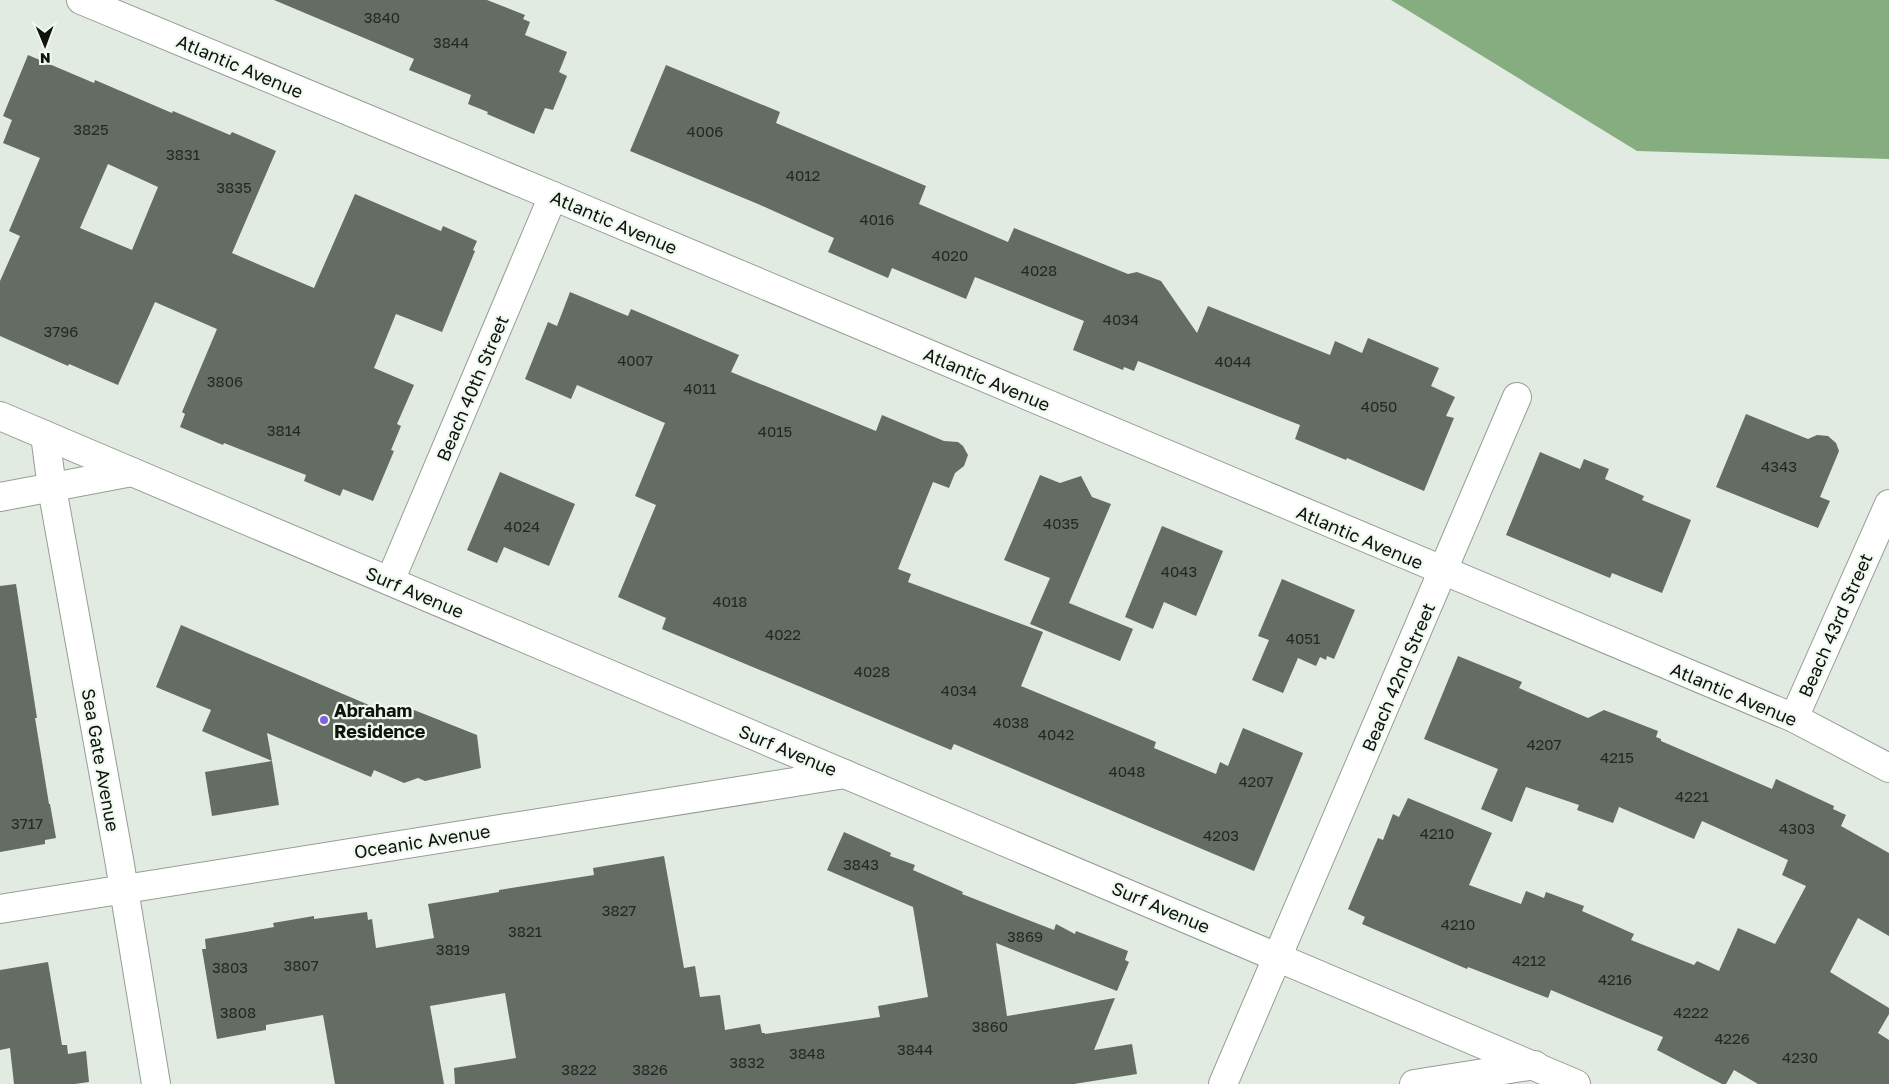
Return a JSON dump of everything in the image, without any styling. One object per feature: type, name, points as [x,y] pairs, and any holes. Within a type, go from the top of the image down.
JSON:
[{"type":"street","name":"Atlantic Avenue","points":[[82,0],[1794,718],[1889,768]]},
{"type":"street","name":"Beach 40th Street","points":[[390,581],[553,196]]},
{"type":"street","name":"Beach 42nd Street","points":[[1223,1084],[1517,397]]},
{"type":"street","name":"Surf Avenue","points":[[0,416],[1536,1065],[1576,1084]]},
{"type":"street","name":"Sea Gate Avenue","points":[[45,435],[52,488],[124,889],[156,1084]]},
{"type":"street","points":[[0,497],[132,472]]},
{"type":"street","name":"Beach 43rd Street","points":[[1794,718],[1889,504]]},
{"type":"street","name":"Oceanic Avenue","points":[[0,909],[845,774]]},
{"type":"street","points":[[1414,1084],[1536,1065]]},
{"type":"shaded area","points":[[1391,0],[1889,0],[1889,159],[1637,151]]},
{"type":"building","points":[[274,0],[487,0],[525,15],[523,19],[530,22],[525,35],[567,52],[559,72],[567,76],[553,110],[545,108],[534,134],[468,104],[471,95],[409,70],[414,59]]},
{"type":"building","points":[[28,55],[94,83],[95,80],[172,113],[173,111],[230,135],[232,132],[276,151],[232,253],[314,288],[355,194],[441,231],[443,226],[477,241],[473,250],[475,251],[442,332],[396,314],[374,368],[414,385],[397,424],[401,426],[391,450],[394,451],[373,501],[343,489],[340,496],[304,481],[306,475],[224,443],[223,445],[180,427],[185,414],[182,412],[217,329],[155,302],[118,385],[69,364],[68,366],[0,336],[0,281],[20,236],[9,231],[40,158],[3,143],[12,120],[3,116]],"holes":[[[108,164],[158,187],[132,250],[80,228]]]},
{"type":"building","points":[[666,65],[780,112],[776,123],[926,186],[919,204],[1008,242],[1014,228],[1128,274],[1137,272],[1161,281],[1197,333],[1208,306],[1330,355],[1335,341],[1362,353],[1368,338],[1439,368],[1431,386],[1455,397],[1446,416],[1454,418],[1424,491],[1347,458],[1346,460],[1295,439],[1300,425],[1138,361],[1134,371],[1124,367],[1123,370],[1073,350],[1084,321],[975,277],[966,299],[892,268],[888,278],[828,252],[834,238],[630,151]]},
{"type":"building","points":[[570,292],[628,316],[631,309],[739,355],[731,372],[876,431],[882,415],[944,441],[958,442],[963,446],[968,455],[964,466],[955,473],[949,488],[933,482],[898,569],[911,574],[908,582],[1043,632],[1021,686],[1156,742],[1154,748],[1216,774],[1220,762],[1228,766],[1243,728],[1303,753],[1254,871],[954,744],[951,750],[662,629],[666,618],[618,597],[656,505],[635,496],[665,423],[577,385],[571,399],[525,379],[548,322],[557,326]]},
{"type":"building","points":[[1746,414],[1808,439],[1817,435],[1828,436],[1836,443],[1839,451],[1820,497],[1830,501],[1818,528],[1716,487]]},
{"type":"building","points":[[1540,452],[1580,469],[1584,459],[1609,469],[1605,479],[1644,496],[1642,500],[1691,520],[1662,593],[1612,573],[1610,578],[1506,535]]},
{"type":"building","points":[[500,472],[575,504],[549,566],[504,547],[497,563],[467,550]]},
{"type":"building","points":[[1040,475],[1060,483],[1081,476],[1092,497],[1111,504],[1069,603],[1133,629],[1120,661],[1030,624],[1050,578],[1004,560]]},
{"type":"building","points":[[1162,526],[1223,551],[1196,616],[1164,602],[1153,629],[1125,617]]},
{"type":"building","points":[[1282,579],[1355,610],[1334,659],[1327,656],[1326,660],[1320,657],[1316,666],[1298,658],[1283,693],[1252,680],[1269,640],[1258,636]]},
{"type":"building","points":[[16,584],[37,718],[35,718],[56,838],[45,840],[45,844],[0,852],[0,586]]},
{"type":"building","name":"Abraham Residence","points":[[181,625],[397,717],[414,710],[477,735],[481,768],[425,781],[418,778],[404,783],[374,770],[371,777],[267,733],[272,761],[202,731],[211,710],[156,687]]},
{"type":"building","points":[[1458,656],[1522,682],[1519,688],[1588,718],[1604,710],[1658,731],[1656,737],[1661,739],[1661,741],[1772,789],[1776,779],[1834,806],[1833,809],[1846,815],[1841,826],[1889,853],[1889,936],[1858,918],[1830,972],[1889,1008],[1889,1014],[1878,1033],[1889,1040],[1889,1084],[1758,1084],[1734,1070],[1726,1084],[1722,1084],[1657,1050],[1663,1037],[1551,990],[1548,998],[1468,967],[1467,969],[1362,924],[1365,917],[1348,909],[1378,838],[1383,840],[1393,814],[1399,817],[1408,798],[1492,833],[1469,885],[1521,904],[1526,891],[1544,898],[1546,892],[1584,906],[1582,911],[1634,934],[1631,940],[1694,965],[1697,961],[1719,971],[1738,928],[1775,944],[1806,886],[1782,875],[1788,860],[1702,821],[1694,839],[1619,807],[1613,823],[1577,810],[1579,805],[1526,787],[1512,822],[1481,809],[1498,769],[1424,739]]},
{"type":"building","points":[[272,761],[279,805],[212,816],[205,772]]},
{"type":"building","points":[[844,832],[891,853],[890,856],[915,865],[913,870],[963,892],[962,894],[1054,930],[1056,924],[1075,934],[1076,931],[1128,951],[1125,960],[1129,962],[1117,991],[996,943],[1007,1016],[1115,998],[1094,1050],[1132,1044],[1137,1074],[1074,1084],[455,1084],[454,1068],[516,1058],[505,993],[430,1006],[444,1084],[335,1084],[323,1015],[266,1025],[266,1030],[217,1039],[202,949],[206,949],[205,939],[274,927],[273,923],[314,916],[314,919],[367,912],[368,920],[372,919],[376,948],[434,938],[428,904],[499,892],[499,890],[594,875],[593,868],[664,856],[684,968],[695,966],[700,997],[720,995],[725,1030],[760,1024],[762,1033],[765,1034],[880,1017],[878,1006],[928,997],[913,907],[827,870]]},
{"type":"building","points":[[48,962],[62,1045],[67,1045],[68,1054],[86,1051],[89,1082],[75,1084],[14,1084],[10,1048],[0,1050],[0,970]]},
{"type":"place","name":"Abraham Residence","points":[[324,720]]}]
